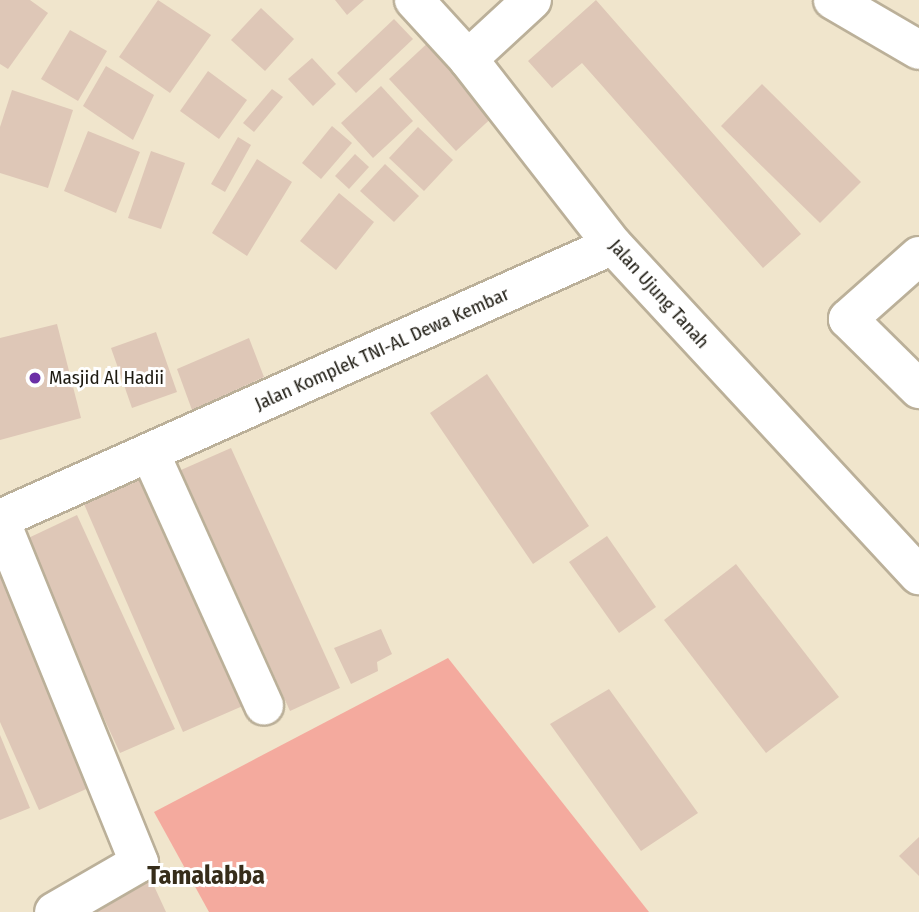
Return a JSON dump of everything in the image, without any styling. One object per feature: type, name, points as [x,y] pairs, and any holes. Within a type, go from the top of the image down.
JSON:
[{"type":"street","name":"Jalan Ujung Tanah","points":[[414,0],[468,59],[613,245],[919,575]]},
{"type":"street","points":[[468,59],[532,0]]},
{"type":"street","points":[[834,0],[919,50]]},
{"type":"street","name":"Jalan Komplek TNI-AL Dewa Kembar","points":[[54,912],[139,863],[0,520],[613,245]]},
{"type":"street","points":[[919,256],[848,319],[919,389]]},
{"type":"street","points":[[150,453],[264,705]]},
{"type":"shaded area","points":[[448,658],[649,912],[209,912],[154,812]]},
{"type":"building","points":[[0,0],[30,0],[48,13],[8,69],[0,64]]},
{"type":"building","points":[[158,0],[211,35],[170,93],[119,57]]},
{"type":"building","points":[[335,0],[364,0],[347,15]]},
{"type":"building","points":[[596,0],[801,234],[763,268],[582,63],[552,88],[528,61]]},
{"type":"building","points":[[261,8],[294,39],[265,71],[231,40]]},
{"type":"building","points":[[394,19],[413,39],[356,93],[337,73]]},
{"type":"building","points":[[70,30],[107,51],[78,101],[41,79]]},
{"type":"building","points":[[432,39],[499,111],[456,151],[389,79]]},
{"type":"building","points":[[312,58],[336,84],[313,106],[288,79]]},
{"type":"building","points":[[106,66],[154,95],[133,140],[83,106]]},
{"type":"building","points":[[208,71],[247,100],[219,139],[180,111]]},
{"type":"building","points":[[762,84],[861,182],[820,223],[721,126]]},
{"type":"building","points":[[381,86],[413,121],[373,158],[341,123]]},
{"type":"building","points":[[272,89],[283,97],[254,132],[243,123]]},
{"type":"building","points":[[12,90],[73,110],[48,188],[0,173],[0,127]]},
{"type":"building","points":[[332,126],[352,143],[321,179],[302,163]]},
{"type":"building","points":[[418,127],[453,160],[424,191],[389,158]]},
{"type":"building","points":[[88,131],[140,152],[116,213],[64,191]]},
{"type":"building","points":[[238,137],[251,145],[225,192],[211,184]]},
{"type":"building","points":[[151,151],[185,163],[161,229],[128,218]]},
{"type":"building","points":[[355,154],[369,167],[349,189],[335,176]]},
{"type":"building","points":[[257,159],[292,182],[247,256],[212,233]]},
{"type":"building","points":[[385,164],[419,196],[394,222],[360,191]]},
{"type":"building","points":[[339,193],[374,222],[336,270],[300,241]]},
{"type":"building","name":"Masjid Al Hadii","points":[[57,324],[81,418],[0,440],[0,338]]},
{"type":"building","points":[[156,332],[177,392],[132,408],[111,348]]},
{"type":"building","points":[[249,338],[264,377],[192,410],[177,369]]},
{"type":"building","points":[[487,374],[589,526],[533,564],[430,413]]},
{"type":"building","points":[[231,448],[340,688],[290,711],[181,470]]},
{"type":"building","points":[[145,478],[245,705],[183,732],[84,504]]},
{"type":"building","points":[[77,515],[175,729],[120,753],[22,541]]},
{"type":"building","points":[[607,536],[656,607],[619,633],[569,562]]},
{"type":"building","points":[[0,550],[102,782],[39,810],[0,722]]},
{"type":"building","points":[[736,564],[839,697],[766,753],[664,620]]},
{"type":"building","points":[[381,629],[392,654],[377,662],[378,671],[351,684],[334,648]]},
{"type":"building","points":[[609,689],[698,813],[641,851],[550,724]]},
{"type":"building","points":[[0,735],[30,808],[0,820]]},
{"type":"building","points":[[919,837],[919,876],[899,856]]},
{"type":"building","points":[[148,873],[166,912],[75,912]]},
{"type":"place","name":"Masjid Al Hadii","points":[[35,378]]},
{"type":"district","name":"Tamalabba","points":[[206,876]]}]
